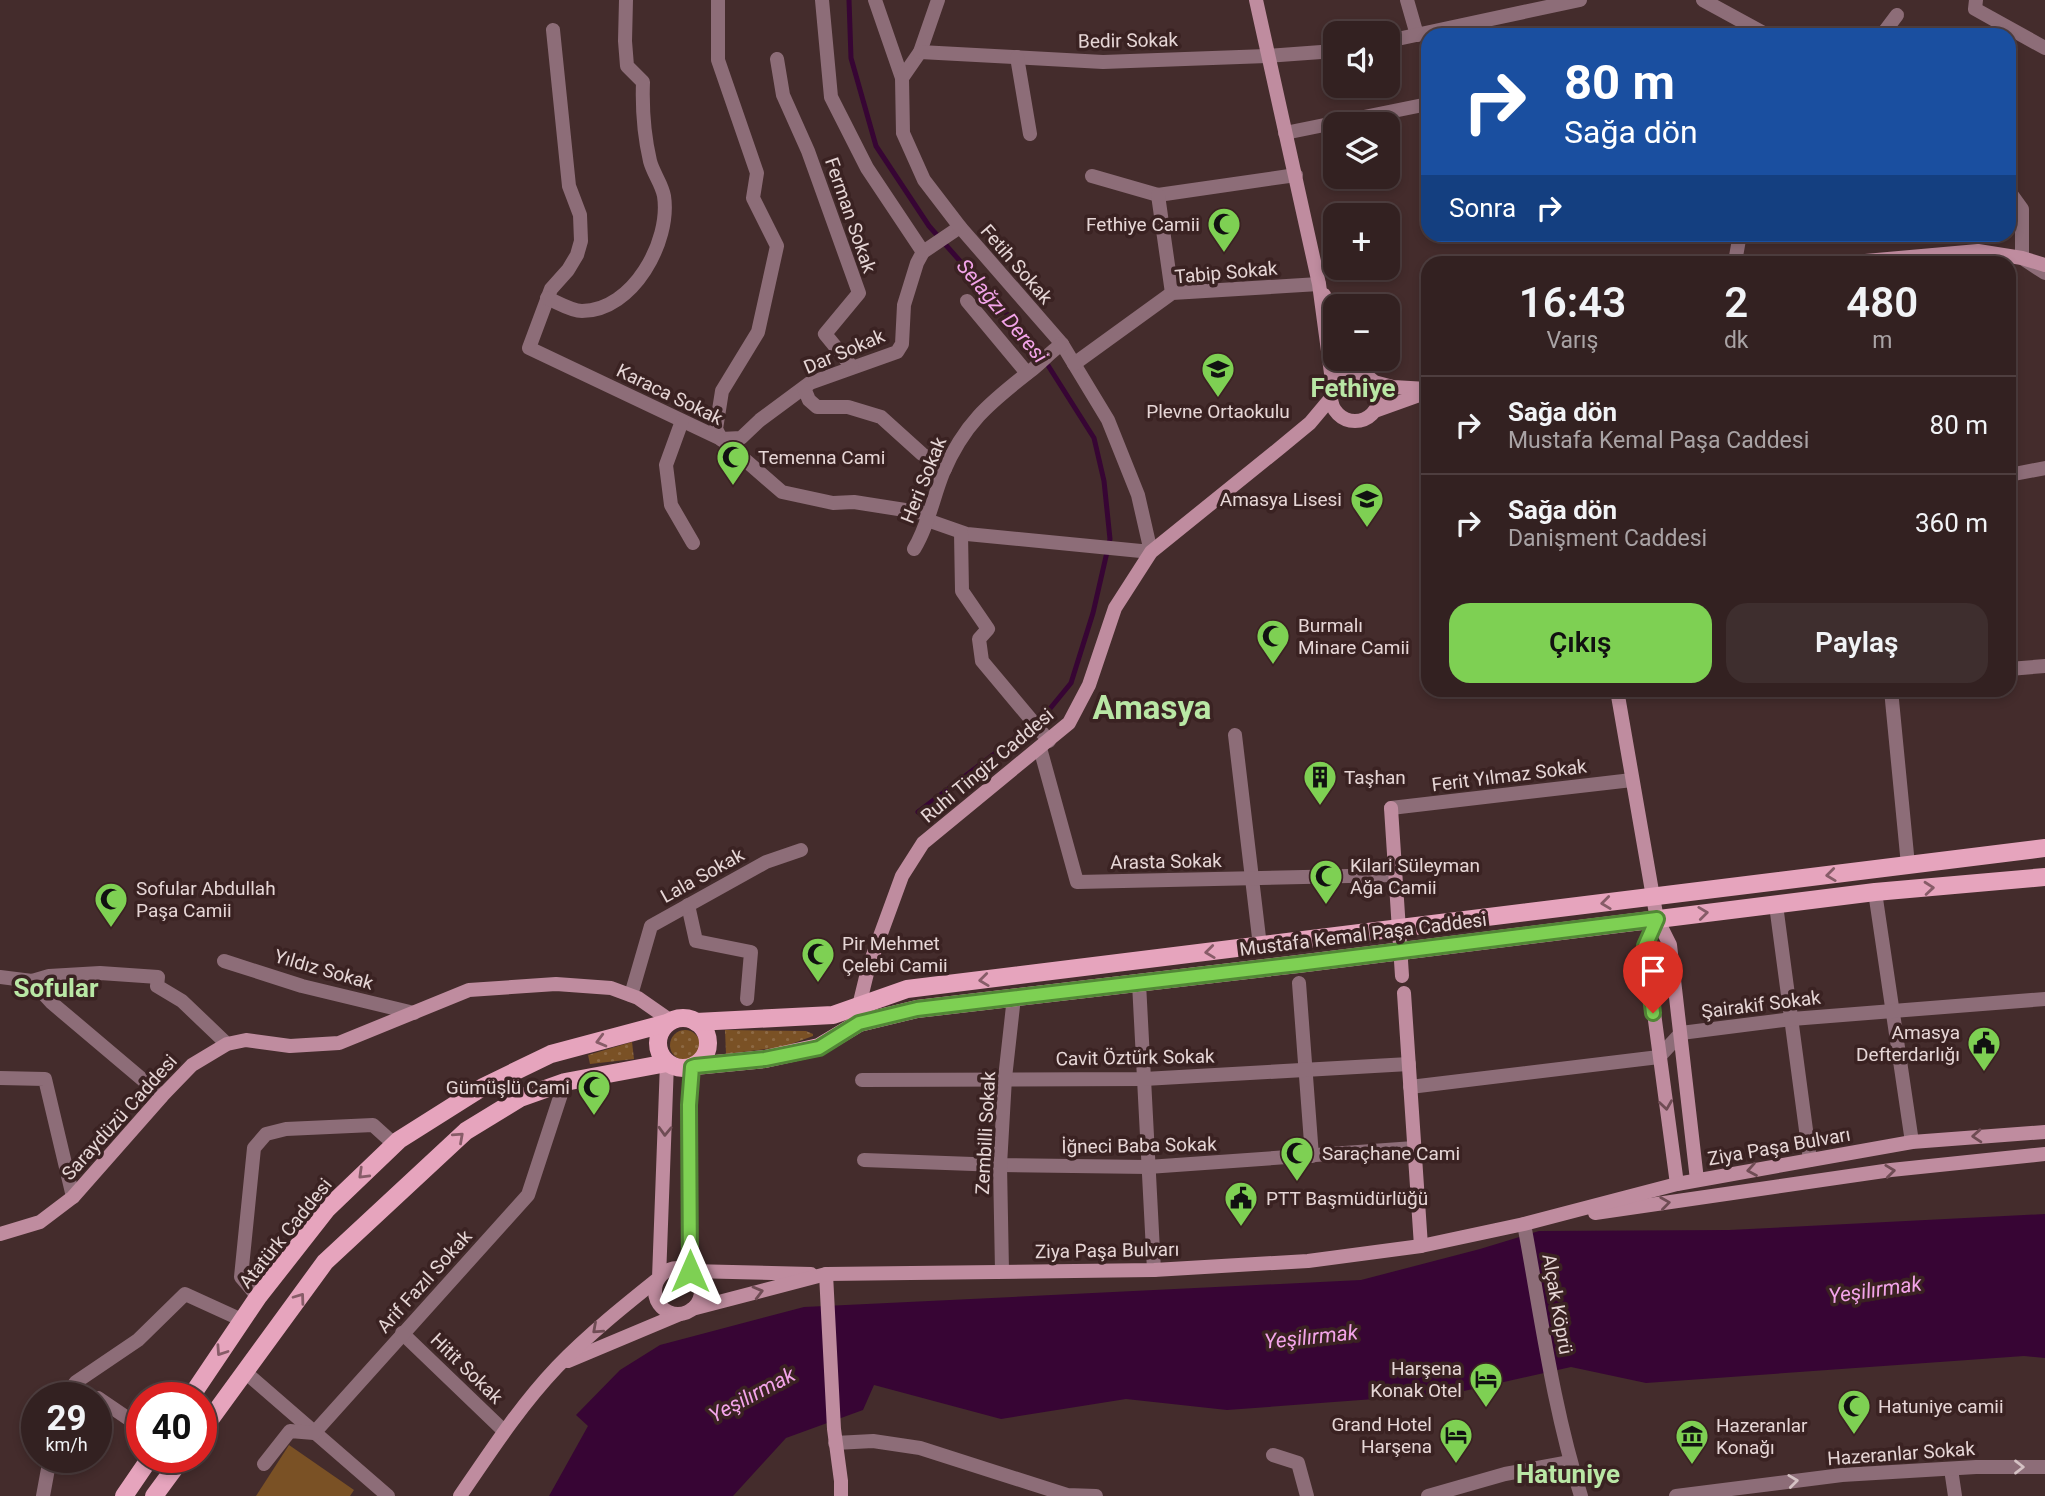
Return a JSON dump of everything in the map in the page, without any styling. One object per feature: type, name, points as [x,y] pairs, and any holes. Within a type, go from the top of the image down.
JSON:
[{"type":"main road","name":"Mustafa Kemal Paşa Caddesi","points":[[696,1022],[833,1015],[907,989],[2045,848]]},
{"type":"main road","name":"Mustafa Kemal Paşa Caddesi","points":[[694,1066],[765,1059],[819,1048],[859,1023],[917,1009],[1875,892],[2045,877]]},
{"type":"main road","points":[[683,1018],[696,1022],[705,1031],[708,1046],[702,1061],[680,1069],[667,1063],[660,1055],[658,1037],[669,1022],[683,1018]]},
{"type":"main road","name":"Atatürk Caddesi","points":[[201,1382],[258,1297],[327,1209],[394,1144],[483,1087],[551,1054],[669,1022]]},
{"type":"main road","points":[[217,1410],[326,1262],[466,1130],[520,1098],[565,1082],[667,1063]]},
{"type":"main road","points":[[124,1496],[140,1473]]},
{"type":"main road","points":[[154,1496],[171,1473]]},
{"type":"street","points":[[547,298],[582,311],[624,295],[649,266],[664,225],[664,195],[651,164],[642,120],[643,82],[627,65],[626,0]]},
{"type":"street","points":[[718,0],[718,60],[757,173],[753,198],[777,246],[758,332],[722,391],[716,429],[721,439]]},
{"type":"street","points":[[822,0],[831,97],[867,168],[927,249],[957,229]]},
{"type":"street","name":"Fetih Sokak","points":[[875,0],[902,78],[903,133],[924,180],[957,229],[1074,364],[1108,421],[1138,495],[1150,552]]},
{"type":"street","points":[[902,78],[920,52],[938,0]]},
{"type":"street","points":[[1256,0],[1266,56],[1319,284],[1332,393],[1337,413],[1343,418]]},
{"type":"street","points":[[1407,0],[1417,35]]},
{"type":"street","points":[[1450,28],[1580,0]]},
{"type":"street","points":[[1703,0],[1753,28]]},
{"type":"street","points":[[1976,0],[1975,9],[2009,28]]},
{"type":"street","points":[[1887,28],[1897,15]]},
{"type":"street","name":"Karaca Sokak","points":[[553,30],[569,186],[580,215],[581,241],[577,255],[547,298],[529,348],[721,439],[782,492],[834,503],[854,502],[924,513],[927,520],[961,533],[1150,552]]},
{"type":"street","points":[[2016,32],[2045,48]]},
{"type":"street","points":[[1400,39],[1421,34]]},
{"type":"street","name":"Bedir Sokak","points":[[920,52],[1103,62],[1323,52]]},
{"type":"street","points":[[1017,58],[1030,134]]},
{"type":"street","name":"Ferman Sokak","points":[[777,60],[783,95],[808,151],[859,293],[825,334],[852,367]]},
{"type":"street","points":[[1285,133],[1421,105]]},
{"type":"street","points":[[1092,176],[1158,195],[1296,176]]},
{"type":"street","points":[[1158,195],[1171,293]]},
{"type":"street","points":[[2016,201],[2022,209],[2022,258]]},
{"type":"street","name":"Dar Sokak","points":[[721,439],[741,438],[760,420],[804,388],[852,367],[897,352],[902,344],[904,305],[917,263],[927,249]]},
{"type":"street","points":[[1922,256],[1978,251],[2009,256]]},
{"type":"street","points":[[2016,257],[2045,265]]},
{"type":"street","points":[[2022,258],[2045,273]]},
{"type":"street","points":[[1319,284],[1324,294]]},
{"type":"street","name":"Tabip Sokak","points":[[1074,364],[1171,293],[1319,284]]},
{"type":"street","points":[[967,301],[1030,371]]},
{"type":"street","name":"Heri Sokak","points":[[914,549],[944,469],[968,426],[997,396],[1058,347]]},
{"type":"street","points":[[1364,371],[1379,391],[1375,411]]},
{"type":"street","points":[[1332,393],[1340,377],[1348,374],[1393,387],[1421,390]]},
{"type":"street","points":[[804,388],[809,400],[817,407],[848,407],[881,417],[922,454],[944,469]]},
{"type":"street","name":"Ruhi Tingiz Caddesi","points":[[859,1006],[868,969],[901,876],[923,844],[1043,740],[1069,723],[1089,685],[1115,608],[1150,552],[1248,476],[1310,423],[1332,393]]},
{"type":"street","points":[[1310,423],[1343,418],[1359,421],[1375,411],[1421,394]]},
{"type":"street","points":[[682,421],[666,465],[671,505],[693,543]]},
{"type":"street","points":[[2016,474],[2045,468]]},
{"type":"street","points":[[961,533],[962,591],[988,629],[979,639],[982,661],[1030,717],[1043,740]]},
{"type":"street","points":[[2016,668],[2045,666]]},
{"type":"street","points":[[1618,697],[1657,919],[1670,945],[1697,1180]]},
{"type":"street","points":[[1892,697],[1908,865]]},
{"type":"street","points":[[1235,735],[1260,946]]},
{"type":"street","name":"Arasta Sokak","points":[[1043,740],[1077,882],[1394,875]]},
{"type":"street","name":"Ferit Yılmaz Sokak","points":[[1394,875],[1391,808],[1632,780]]},
{"type":"street","name":"Lala Sokak","points":[[631,995],[651,926],[766,862],[802,850]]},
{"type":"street","points":[[1394,875],[1402,976]]},
{"type":"street","points":[[1875,892],[1912,1142]]},
{"type":"street","points":[[688,905],[696,941],[751,952],[747,999]]},
{"type":"street","points":[[1776,905],[1810,1160]]},
{"type":"street","points":[[1657,919],[1645,946],[1677,1184]]},
{"type":"street","name":"Yıldız Sokak","points":[[224,961],[302,986],[414,1013]]},
{"type":"street","points":[[0,977],[32,981],[49,976],[100,973],[158,977],[157,986],[182,1001],[227,1044]]},
{"type":"street","points":[[32,981],[52,1003],[162,1096]]},
{"type":"street","points":[[1139,983],[1154,1270]]},
{"type":"street","points":[[1299,983],[1312,1156]]},
{"type":"street","name":"Saraydüzü Caddesi","points":[[0,1234],[40,1222],[73,1197],[192,1065],[227,1044],[246,1040],[290,1046],[338,1043],[468,990],[556,984],[611,988],[651,1006],[669,1022]]},
{"type":"street","points":[[1404,993],[1421,1246]]},
{"type":"street","name":"Zembilli Sokak","points":[[1002,1272],[1000,1165],[1005,1078],[1014,997]]},
{"type":"street","name":"Şairakif Sokak","points":[[1659,1057],[1681,1033],[1793,1019],[2045,999]]},
{"type":"street","points":[[1410,1087],[1659,1057]]},
{"type":"street","points":[[667,1063],[659,1278],[656,1285],[657,1300],[667,1312],[686,1312],[699,1301],[701,1287],[699,1280],[690,1271],[689,1105],[694,1066]]},
{"type":"street","name":"Cavit Öztürk Sokak","points":[[862,1080],[1144,1079],[1409,1063]]},
{"type":"street","points":[[0,1078],[45,1080],[73,1197]]},
{"type":"street","name":"Arif Fazıl Sokak","points":[[314,1433],[528,1195],[565,1082]]},
{"type":"street","points":[[258,1297],[241,1277],[254,1148],[266,1134],[286,1129],[373,1125],[394,1144]]},
{"type":"street","name":"Ziya Paşa Bulvarı","points":[[560,1364],[686,1312],[826,1275],[1154,1270],[1308,1261],[1421,1246],[1524,1224],[1677,1184],[1912,1142],[2045,1132]]},
{"type":"street","name":"İğneci Baba Sokak","points":[[864,1160],[1148,1167],[1414,1148]]},
{"type":"street","name":"Ziya Paşa Bulvarı","points":[[1524,1224],[1891,1170],[2045,1154]]},
{"type":"street","name":"Alçak Köprü","points":[[1524,1224],[1570,1462]]},
{"type":"street","points":[[460,1496],[505,1431],[560,1364],[659,1278],[672,1269],[679,1268],[690,1271],[826,1275],[834,1436],[841,1496]]},
{"type":"street","points":[[76,1382],[138,1340],[185,1294],[242,1320]]},
{"type":"street","name":"Hitit Sokak","points":[[402,1333],[505,1431]]},
{"type":"street","points":[[245,1372],[388,1496]]},
{"type":"street","points":[[264,1464],[290,1431],[314,1433]]},
{"type":"street","points":[[834,1436],[920,1448],[1067,1496],[1096,1496]]},
{"type":"street","points":[[1273,1455],[1298,1463],[1307,1496]]},
{"type":"street","points":[[1428,1496],[1505,1475],[1570,1462],[1581,1496]]},
{"type":"street","name":"Hazeranlar Sokak","points":[[1676,1496],[1842,1475],[2045,1467]]},
{"type":"street","points":[[1951,1469],[1955,1496]]},
{"type":"street","points":[[43,1496],[47,1473]]},
{"type":"shaded area","points":[[685,1030],[696,1034],[700,1045],[696,1056],[685,1060],[674,1056],[670,1045],[674,1034]]},
{"type":"shaded area","points":[[725,1030],[806,1031],[813,1036],[783,1047],[726,1054]]},
{"type":"shaded area","points":[[632,1042],[634,1059],[590,1064],[588,1055]]},
{"type":"shaded area","points":[[289,1445],[354,1490],[350,1496],[256,1496]]},
{"type":"water","name":"Yeşilırmak","points":[[2045,1214],[2045,1358],[2024,1356],[1646,1383],[1571,1367],[1455,1393],[1227,1410],[1126,1399],[1001,1419],[874,1385],[863,1410],[786,1438],[733,1496],[549,1496],[588,1426],[576,1415],[620,1370],[660,1345],[804,1307],[1361,1280],[1539,1231],[1729,1230]]},
{"type":"waterway","name":"Selağzı Deresi","points":[[849,0],[851,58],[876,146],[929,226],[1037,348],[1094,438],[1104,481],[1110,539],[1093,613],[1071,683],[1044,716],[918,812]]},
{"type":"place","name":"Fethiye Camii","points":[[1224,254]]},
{"type":"place","name":"Plevne Ortaokulu","points":[[1218,399]]},
{"type":"place","name":"Temenna Cami","points":[[733,487]]},
{"type":"place","name":"Amasya Lisesi","points":[[1367,529]]},
{"type":"place","name":"Burmalı Minare Camii","points":[[1273,666]]},
{"type":"place","name":"Taşhan","points":[[1320,807]]},
{"type":"place","name":"Kilari Süleyman Ağa Camii","points":[[1326,906]]},
{"type":"place","name":"Sofular Abdullah Paşa Camii","points":[[111,929]]},
{"type":"place","name":"Pir Mehmet Çelebi Camii","points":[[818,984]]},
{"type":"place","name":"Amasya Defterdarlığı","points":[[1984,1073]]},
{"type":"place","name":"Gümüşlü Cami","points":[[594,1117]]},
{"type":"place","name":"Saraçhane Cami","points":[[1297,1183]]},
{"type":"place","name":"PTT Başmüdürlüğü","points":[[1241,1228]]},
{"type":"place","name":"Harşena Konak Otel","points":[[1486,1409]]},
{"type":"place","name":"Hatuniye camii","points":[[1854,1436]]},
{"type":"place","name":"Grand Hotel Harşena","points":[[1456,1465]]},
{"type":"place","name":"Hazeranlar Konağı","points":[[1692,1466]]},
{"type":"district","name":"Fethiye","points":[[1353,388]]},
{"type":"district","name":"Amasya","points":[[1152,707]]},
{"type":"district","name":"Sofular","points":[[56,988]]},
{"type":"district","name":"Hatuniye","points":[[1568,1474]]},
{"type":"route","points":[[690,1271],[689,1105],[692,1067],[695,1066],[765,1059],[819,1048],[859,1023],[917,1009],[1657,919],[1645,946],[1653,1013]]}]
